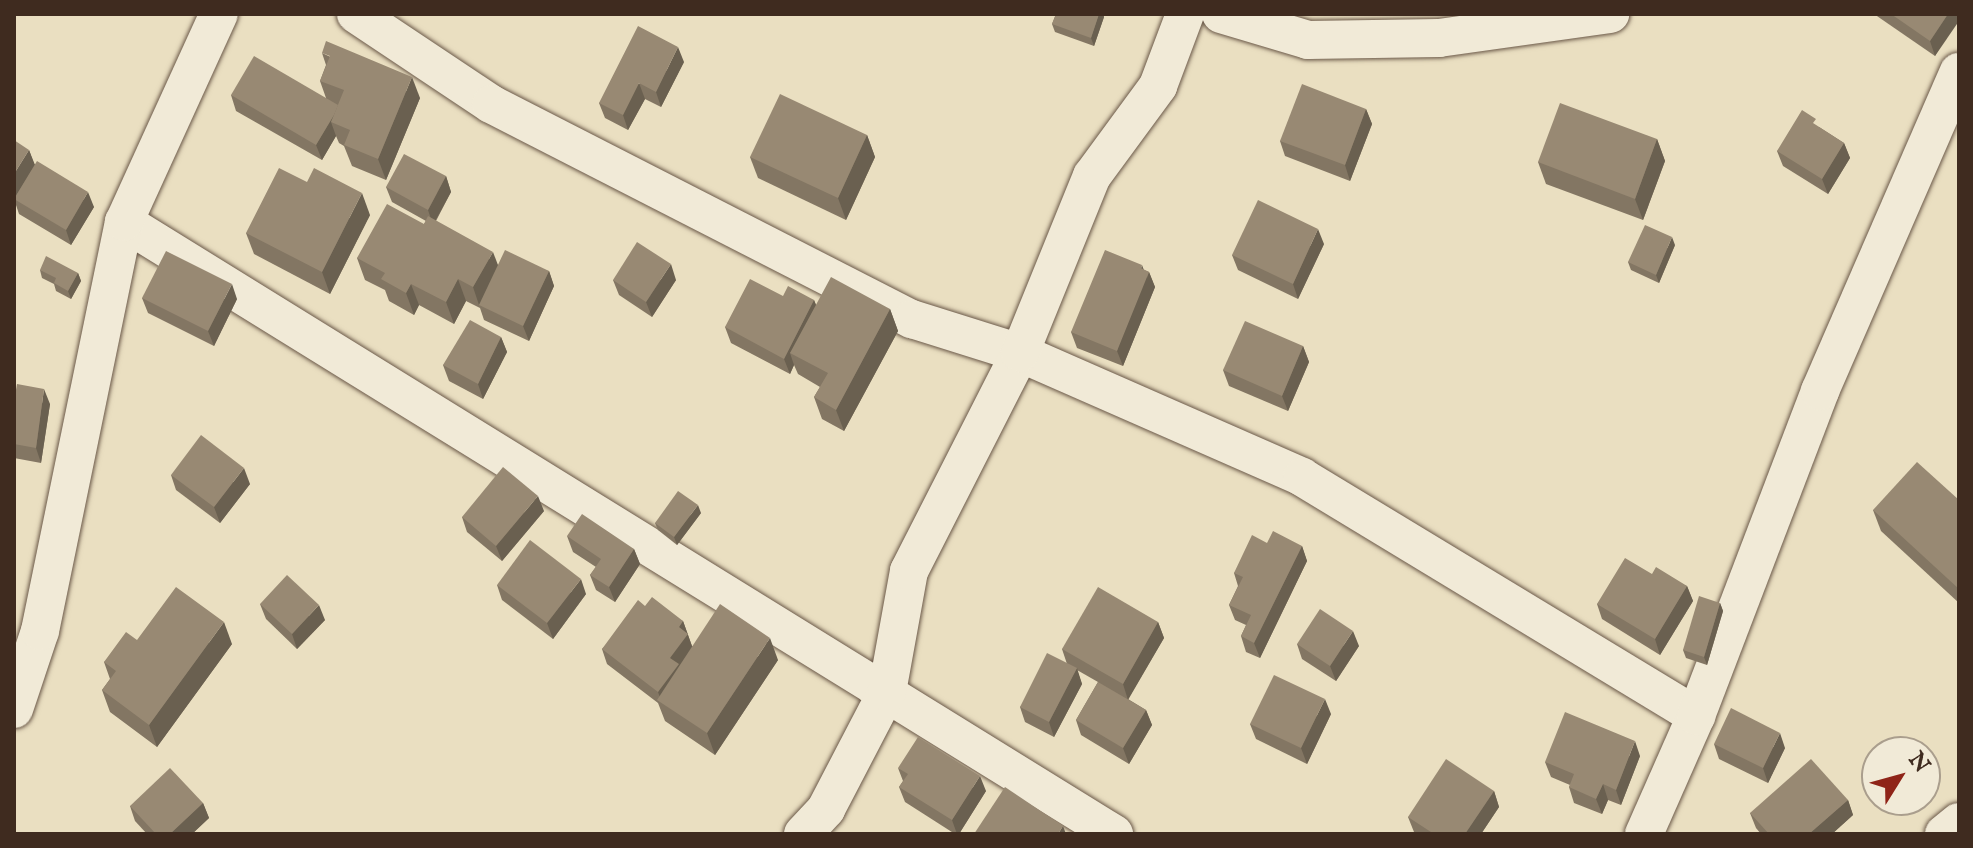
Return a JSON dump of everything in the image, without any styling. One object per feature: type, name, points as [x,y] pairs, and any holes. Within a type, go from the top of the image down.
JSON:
[{"type":"street","points":[[14,709],[40,631],[124,222],[219,14]]},
{"type":"street","points":[[356,14],[491,104],[912,319],[1020,353],[1302,477],[1696,716]]},
{"type":"street","points":[[803,834],[826,809],[887,692],[909,571],[1020,353],[1092,176],[1158,86],[1185,14]]},
{"type":"street","points":[[1221,14],[1308,40],[1439,38],[1610,14]]},
{"type":"street","points":[[1644,834],[1696,716],[1820,391],[1959,72]]},
{"type":"street","points":[[124,222],[1114,834]]},
{"type":"street","points":[[1944,834],[1959,822]]},
{"type":"building","points":[[1056,14],[1099,14],[1091,38],[1052,24]]},
{"type":"building","points":[[1891,14],[1948,14],[1930,41]]},
{"type":"building","points":[[638,26],[678,47],[656,92],[639,83],[623,115],[599,103]]},
{"type":"building","points":[[326,41],[412,77],[378,159],[344,145],[350,130],[331,122],[344,90],[320,81],[330,56],[322,53]]},
{"type":"building","points":[[254,56],[338,105],[316,145],[231,95]]},
{"type":"building","points":[[1302,84],[1366,109],[1345,165],[1280,141]]},
{"type":"building","points":[[780,94],[867,135],[838,198],[750,157]]},
{"type":"building","points":[[1560,103],[1657,139],[1635,199],[1538,162]]},
{"type":"building","points":[[1802,110],[1816,119],[1813,123],[1844,143],[1822,179],[1777,151]]},
{"type":"building","points":[[14,140],[29,150],[14,174]]},
{"type":"building","points":[[404,154],[446,176],[428,210],[386,187]]},
{"type":"building","points":[[37,161],[88,192],[66,230],[14,199]]},
{"type":"building","points":[[279,168],[307,182],[314,168],[362,193],[322,272],[246,233]]},
{"type":"building","points":[[1258,200],[1318,229],[1293,284],[1232,255]]},
{"type":"building","points":[[387,204],[424,224],[428,216],[493,252],[473,287],[458,279],[446,302],[411,284],[406,293],[381,279],[385,273],[357,258]]},
{"type":"building","points":[[1645,225],[1672,237],[1656,275],[1628,262]]},
{"type":"building","points":[[637,242],[671,264],[646,302],[613,280]]},
{"type":"building","points":[[505,250],[549,271],[523,326],[479,305]]},
{"type":"building","points":[[1105,250],[1142,265],[1141,268],[1149,272],[1117,351],[1071,332]]},
{"type":"building","points":[[166,251],[232,284],[208,331],[142,298]]},
{"type":"building","points":[[46,256],[78,273],[68,291],[54,283],[56,278],[40,270]]},
{"type":"building","points":[[831,277],[890,309],[836,410],[814,397],[828,373],[790,353]]},
{"type":"building","points":[[750,279],[783,296],[788,286],[814,300],[784,359],[725,327]]},
{"type":"building","points":[[470,320],[501,337],[478,384],[443,365]]},
{"type":"building","points":[[1245,321],[1303,346],[1282,396],[1223,370]]},
{"type":"building","points":[[17,384],[44,389],[36,448],[14,444]]},
{"type":"building","points":[[201,435],[244,468],[214,507],[171,475]]},
{"type":"building","points":[[1917,462],[1959,500],[1959,589],[1873,510]]},
{"type":"building","points":[[503,467],[538,496],[496,546],[462,517]]},
{"type":"building","points":[[678,491],[698,505],[674,537],[655,523]]},
{"type":"building","points":[[582,514],[634,549],[609,587],[590,575],[601,559],[567,536]]},
{"type":"building","points":[[1273,531],[1302,546],[1254,643],[1241,636],[1251,615],[1229,605],[1243,577],[1234,573],[1252,535],[1267,543]]},
{"type":"building","points":[[530,540],[581,579],[547,623],[497,585]]},
{"type":"building","points":[[1625,558],[1652,574],[1656,567],[1687,586],[1655,639],[1597,604]]},
{"type":"building","points":[[287,575],[319,605],[292,634],[260,604]]},
{"type":"building","points":[[176,587],[224,622],[149,725],[102,690],[116,671],[104,662],[126,632],[137,640]]},
{"type":"building","points":[[1098,587],[1158,622],[1123,684],[1062,649]]},
{"type":"building","points":[[1699,596],[1720,603],[1704,657],[1683,650]]},
{"type":"building","points":[[652,597],[683,621],[679,627],[688,634],[670,658],[679,664],[658,692],[602,649],[638,600],[645,606]]},
{"type":"building","points":[[720,604],[770,638],[707,733],[657,700]]},
{"type":"building","points":[[1320,609],[1353,631],[1330,666],[1297,644]]},
{"type":"building","points":[[1047,653],[1077,668],[1049,722],[1020,707]]},
{"type":"building","points":[[1274,675],[1325,699],[1301,748],[1250,724]]},
{"type":"building","points":[[1098,682],[1146,710],[1123,748],[1076,720]]},
{"type":"building","points":[[1731,708],[1780,733],[1763,768],[1714,744]]},
{"type":"building","points":[[1565,712],[1635,741],[1616,790],[1603,784],[1596,799],[1569,787],[1574,774],[1545,762]]},
{"type":"building","points":[[918,737],[980,776],[952,820],[899,787],[908,774],[898,768]]},
{"type":"building","points":[[1446,759],[1494,791],[1465,834],[1434,834],[1408,817]]},
{"type":"building","points":[[1811,759],[1848,800],[1809,834],[1769,834],[1750,813]]},
{"type":"building","points":[[170,768],[203,803],[170,834],[156,834],[130,806]]},
{"type":"building","points":[[1005,787],[1063,826],[1058,834],[974,834]]}]
